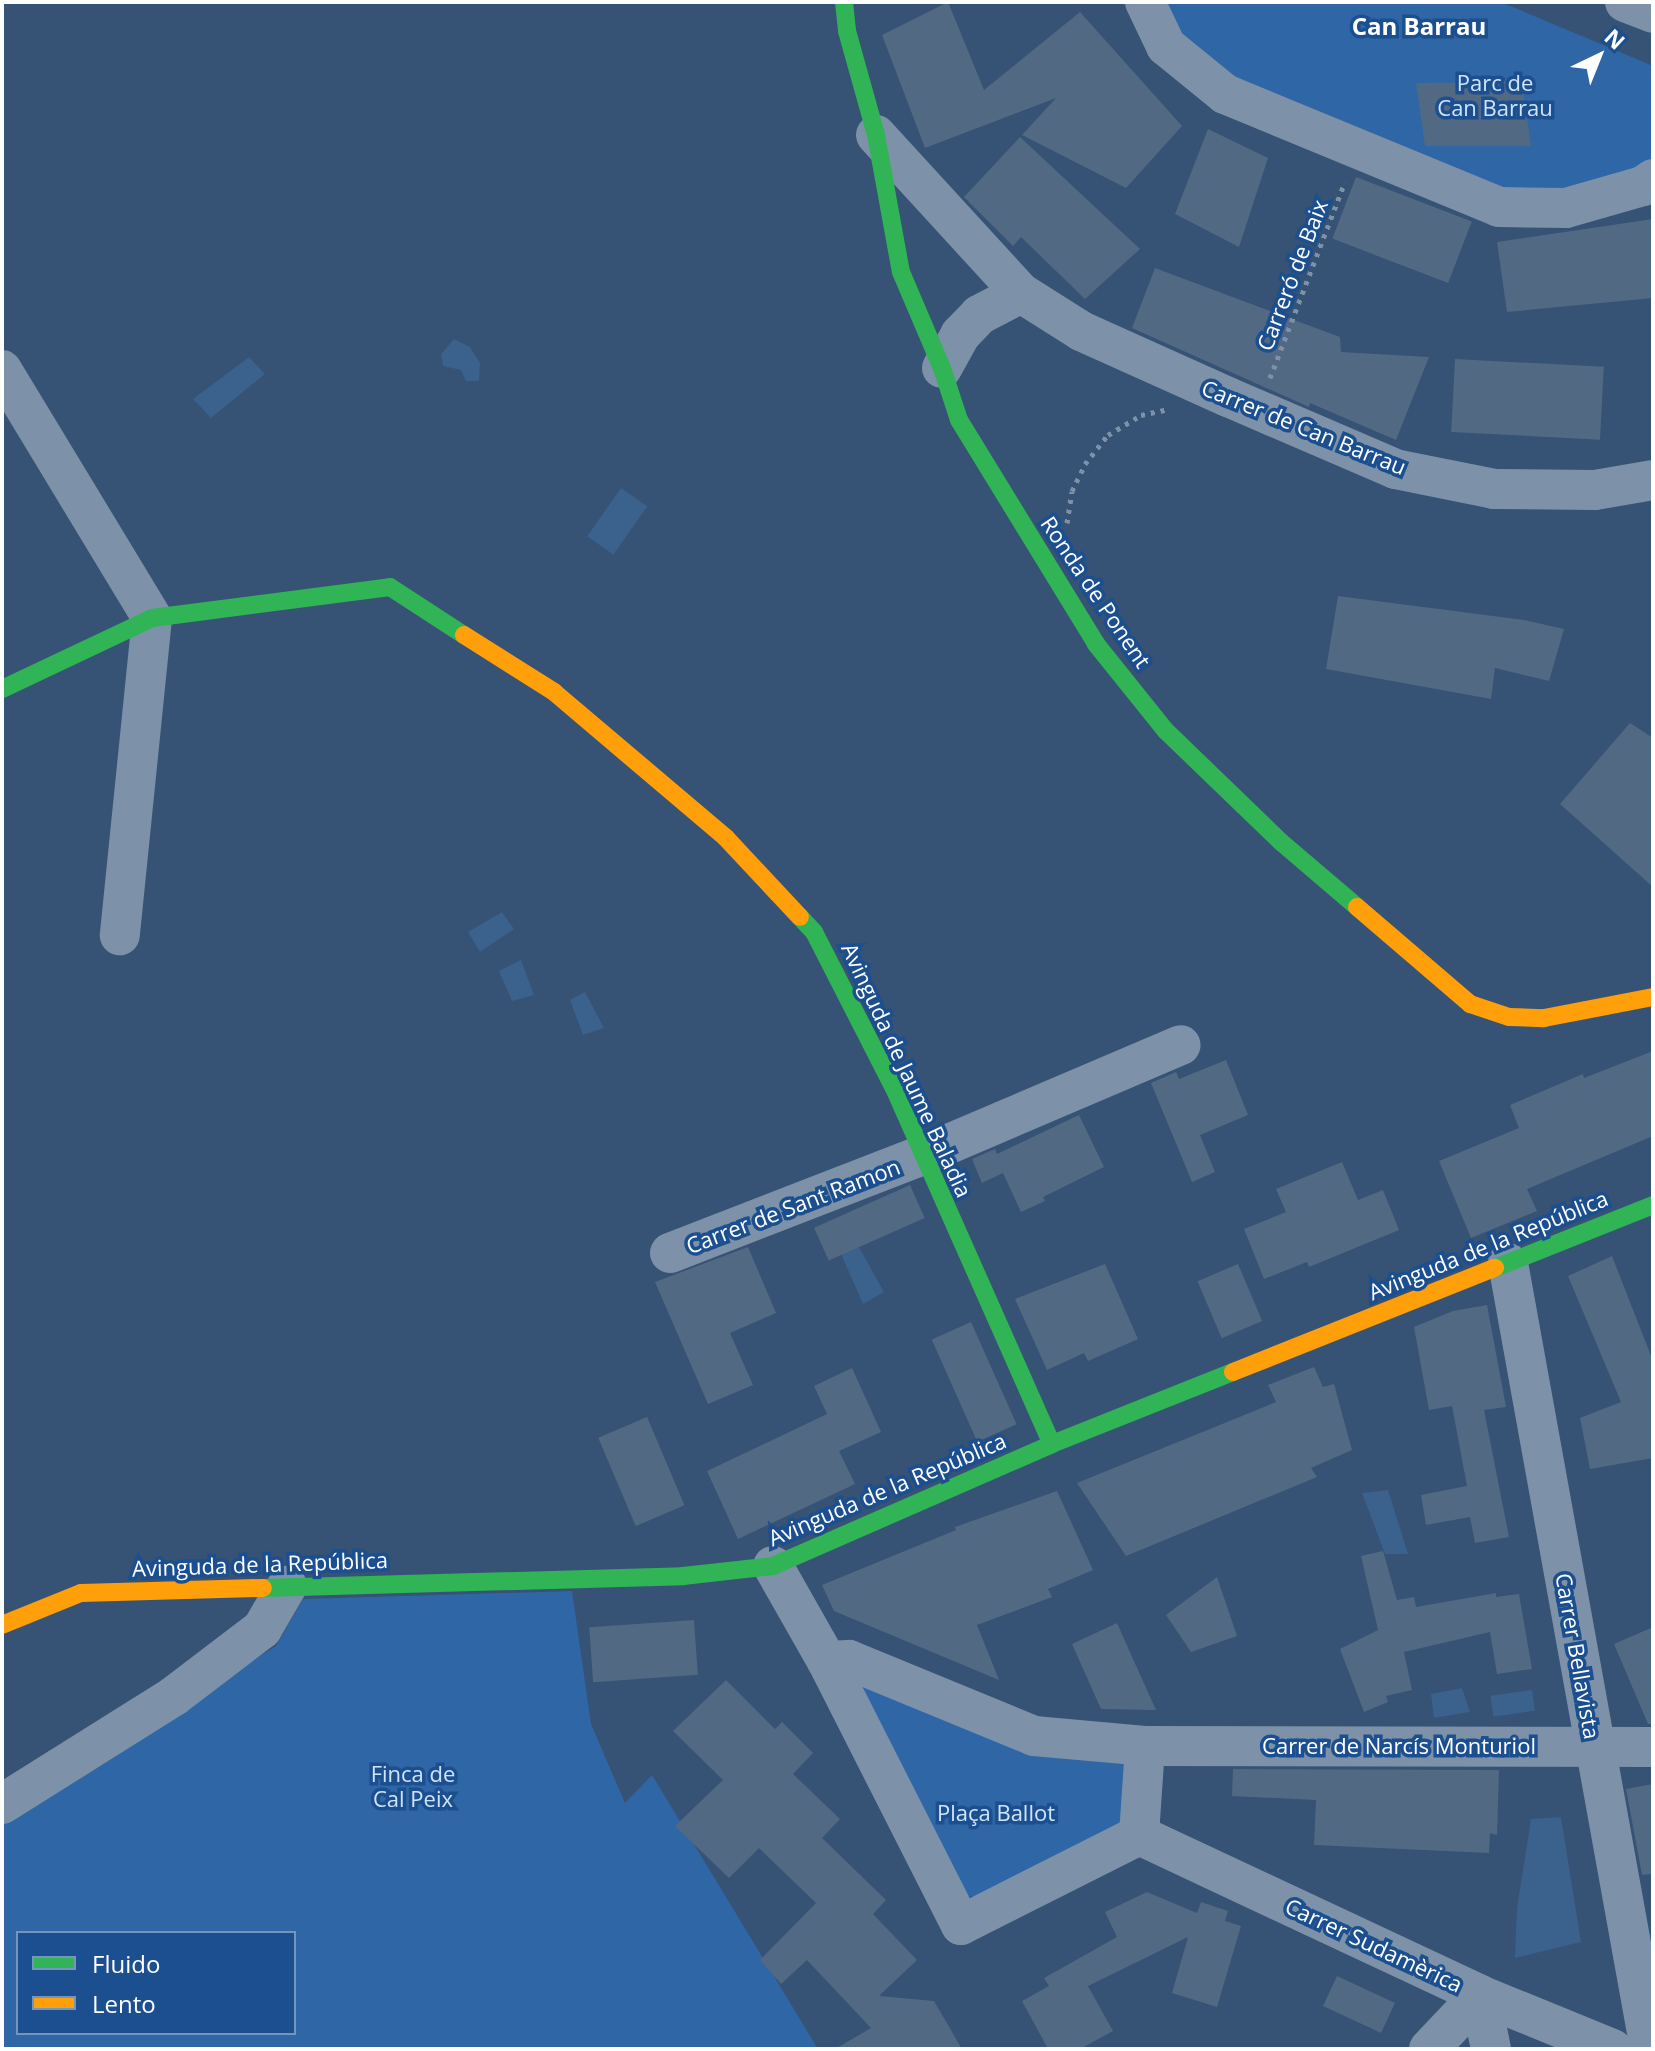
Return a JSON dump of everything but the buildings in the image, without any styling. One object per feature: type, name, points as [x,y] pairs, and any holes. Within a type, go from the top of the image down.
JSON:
[{"type":"street","name":"Ronda de Ponent","points":[[844,2],[847,31],[876,135],[901,272],[942,368],[959,420],[1096,644],[1166,731],[1281,842],[1470,1004],[1509,1017],[1544,1018],[1653,997]]},
{"type":"street","points":[[1145,2],[1166,46],[1225,94],[1499,207],[1566,208],[1643,186],[1653,179]]},
{"type":"street","points":[[1625,2],[1653,13]]},
{"type":"street","name":"Carrer de Can Barrau","points":[[876,135],[1021,293],[1081,331],[1258,410],[1395,469],[1494,489],[1595,490],[1653,480]]},
{"type":"street","points":[[942,368],[960,335],[979,315],[1021,293]]},
{"type":"street","points":[[2,370],[152,618],[120,935]]},
{"type":"street","name":"Avinguda de Jaume Baladia","points":[[2,689],[152,618],[390,587],[554,692],[726,838],[814,932],[894,1088],[1052,1444]]},
{"type":"street","name":"Carrer de Sant Ramon","points":[[670,1253],[923,1155],[1181,1045]]},
{"type":"street","name":"Avinguda de la República","points":[[2,1625],[81,1593],[683,1576],[773,1566],[1052,1444],[1653,1205]]},
{"type":"street","name":"Carrer Bellavista","points":[[1508,1263],[1650,2049]]},
{"type":"street","points":[[773,1566],[827,1661],[961,1925],[1139,1835],[1145,1746],[1034,1736],[849,1660],[827,1661]]},
{"type":"street","points":[[2,1804],[174,1696],[262,1629],[287,1586]]},
{"type":"street","name":"Carrer de Narcís Monturiol","points":[[1145,1746],[1653,1747]]},
{"type":"street","name":"Carrer Sudamèrica","points":[[1139,1835],[1480,1995],[1612,2049]]},
{"type":"street","points":[[1429,2049],[1480,1995]]},
{"type":"street","points":[[1480,1995],[1491,2049]]},
{"type":"path","name":"Carreró de Baix","points":[[1258,410],[1357,151]]},
{"type":"path","points":[[1067,529],[1072,491],[1085,464],[1108,435],[1141,415],[1170,409]]},
{"type":"green space","name":"Parc de Can Barrau","points":[[1160,2],[1501,2],[1653,66],[1653,159],[1630,182],[1562,194],[1502,191],[1228,80],[1176,34]]},
{"type":"green space","name":"Finca de Cal Peix","points":[[572,1591],[591,1724],[625,1803],[652,1775],[818,2049],[2,2049],[2,1819],[276,1646],[303,1599]]},
{"type":"green space","name":"Plaça Ballot","points":[[869,1683],[1129,1760],[1124,1824],[988,1899],[960,1895],[855,1698]]},
{"type":"shaded area","points":[[454,339],[470,347],[480,363],[479,381],[466,381],[461,370],[443,366],[441,354]]},
{"type":"shaded area","points":[[249,357],[265,374],[211,418],[193,399]]},
{"type":"shaded area","points":[[621,488],[647,506],[613,555],[587,536]]},
{"type":"shaded area","points":[[502,912],[514,929],[480,952],[468,932]]},
{"type":"shaded area","points":[[521,960],[534,995],[512,1001],[499,971]]},
{"type":"shaded area","points":[[585,992],[604,1028],[583,1035],[570,1000]]},
{"type":"shaded area","points":[[859,1247],[884,1292],[863,1304],[841,1254]]},
{"type":"shaded area","points":[[1388,1490],[1408,1554],[1385,1554],[1362,1493]]},
{"type":"shaded area","points":[[1462,1688],[1470,1712],[1434,1718],[1431,1694]]},
{"type":"shaded area","points":[[1532,1690],[1535,1711],[1493,1717],[1490,1696]]},
{"type":"shaded area","points":[[1561,1817],[1581,1942],[1515,1958],[1517,1908],[1531,1819]]},
{"type":"traffic: fast","points":[[844,2],[847,31],[876,135],[901,272],[942,368],[959,420],[1096,644],[1166,731],[1281,842],[1357,907]]},
{"type":"traffic: fast","points":[[2,689],[152,618],[390,587],[464,635]]},
{"type":"traffic: fast","points":[[800,917],[814,932],[894,1088],[1052,1444]]},
{"type":"traffic: fast","points":[[1495,1268],[1653,1205]]},
{"type":"traffic: fast","points":[[263,1588],[683,1576],[773,1566],[1052,1444],[1233,1372]]},
{"type":"traffic: slow","points":[[464,635],[554,692],[726,838],[800,917]]},
{"type":"traffic: slow","points":[[1357,907],[1470,1004],[1509,1017],[1544,1018],[1653,997]]},
{"type":"traffic: slow","points":[[1233,1372],[1495,1268]]},
{"type":"traffic: slow","points":[[2,1625],[81,1593],[263,1588]]},
{"type":"district","name":"Can Barrau","points":[[1419,26]]}]
